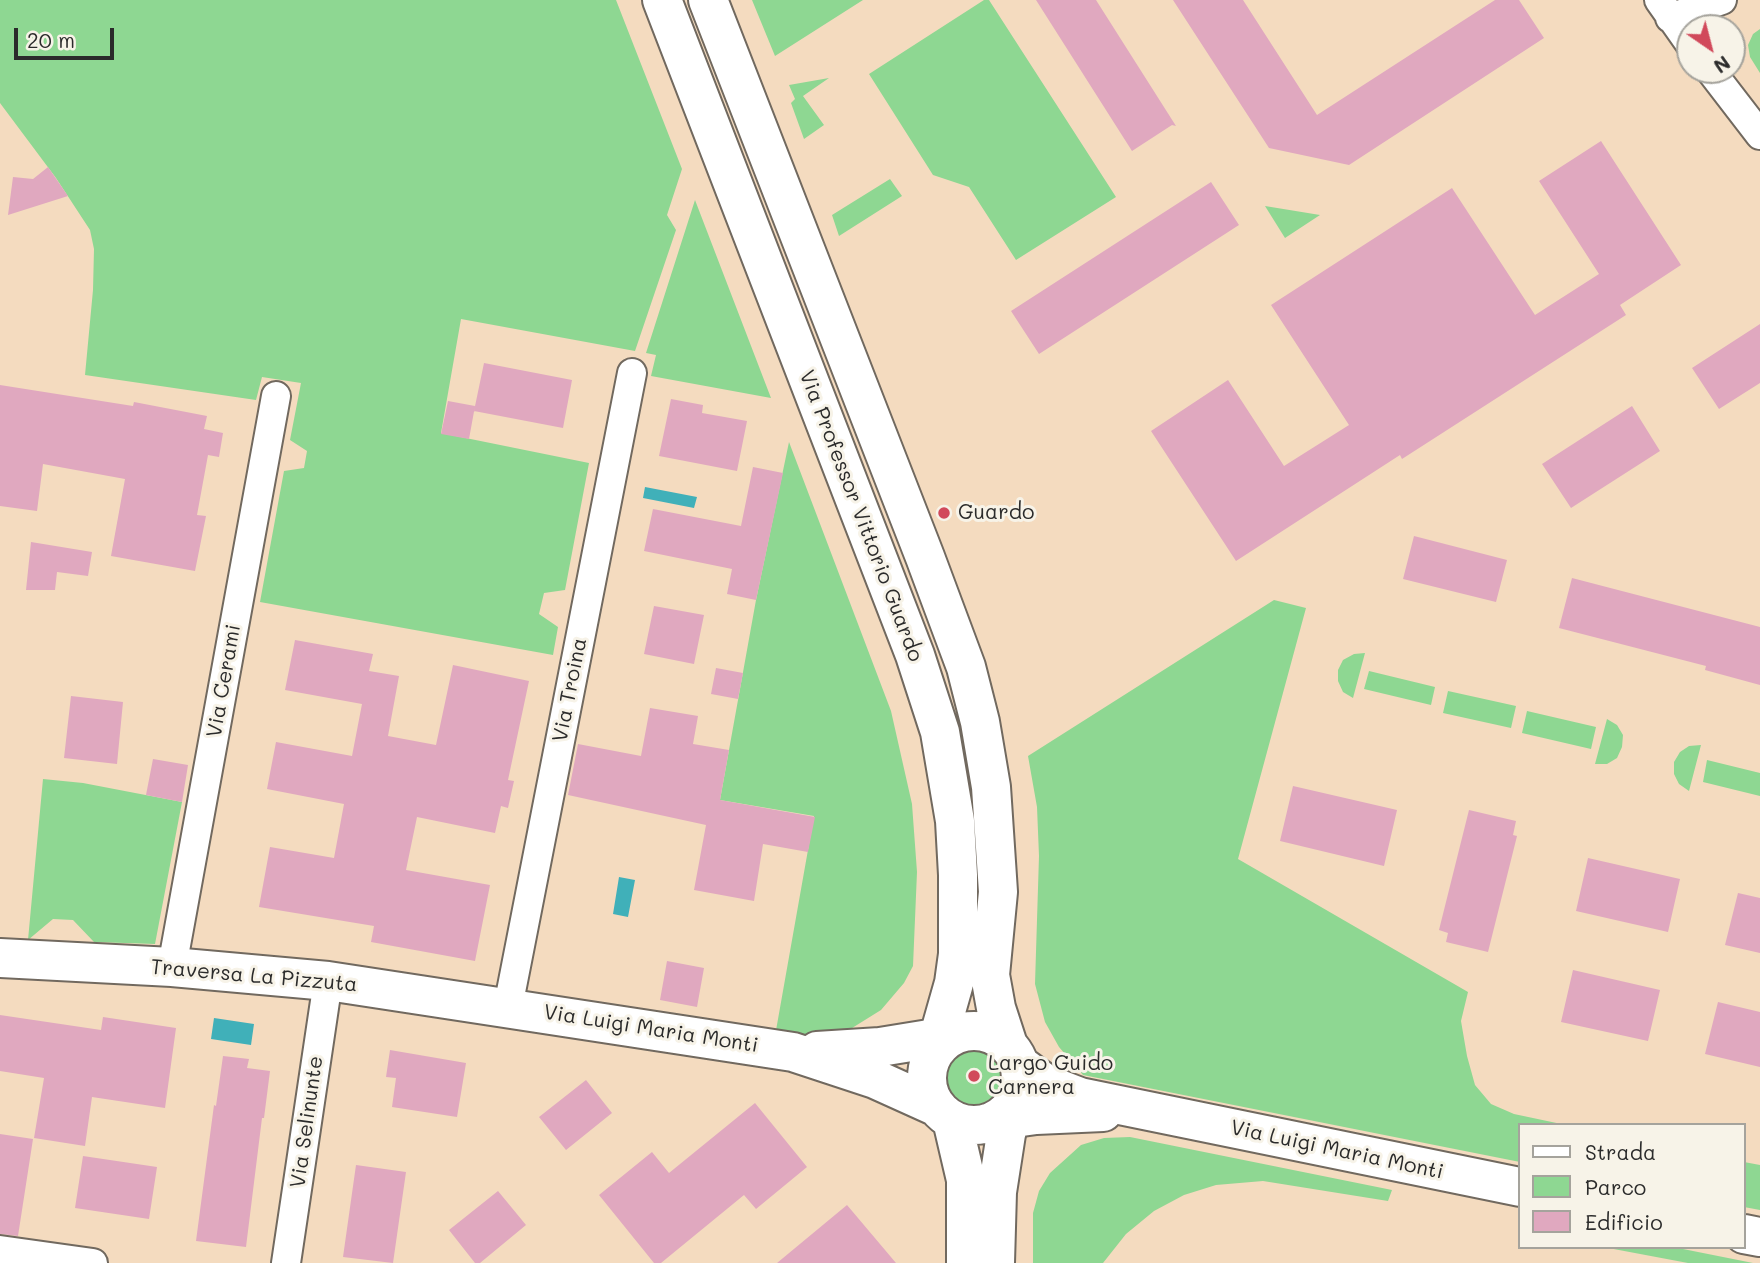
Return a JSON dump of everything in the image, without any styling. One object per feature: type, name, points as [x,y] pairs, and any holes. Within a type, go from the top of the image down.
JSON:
[{"type":"street","name":"Via Professor Vittorio Guardo","points":[[662,0],[910,643],[940,732],[955,821],[958,875],[958,954],[942,1041]]},
{"type":"street","name":"Via Professor Vittorio Guardo","points":[[708,0],[966,667],[992,787],[998,892],[990,975],[1010,1090]]},
{"type":"street","points":[[1676,24],[1665,9],[1722,0]]},
{"type":"street","points":[[1721,84],[1760,135]]},
{"type":"street","name":"Via Troina","points":[[508,1007],[632,373]]},
{"type":"street","name":"Via Cerami","points":[[172,967],[276,396]]},
{"type":"street","name":"Traversa La Pizzuta","points":[[0,958],[172,967],[328,981],[508,1007]]},
{"type":"street","name":"Via Selinunte","points":[[286,1263],[328,981]]},
{"type":"street","name":"Via Luigi Maria Monti","points":[[508,1007],[793,1052]]},
{"type":"street","points":[[793,1052],[942,1041],[965,1031],[989,1032],[1010,1090],[998,1192],[995,1263]]},
{"type":"street","points":[[942,1041],[926,1073],[930,1097],[944,1114],[966,1180],[966,1263]]},
{"type":"street","points":[[793,1052],[876,1079],[965,1124],[979,1125],[1010,1090],[1046,1084],[1080,1097],[1154,1112]]},
{"type":"street","points":[[1010,1090],[1066,1113],[1154,1112]]},
{"type":"street","name":"Via Luigi Maria Monti","points":[[1154,1112],[1518,1187]]},
{"type":"street","points":[[0,1250],[93,1263]]},
{"type":"green space","points":[[0,0],[616,0],[682,169],[667,215],[676,230],[635,351],[461,319],[441,433],[589,463],[565,590],[544,593],[539,614],[558,627],[553,655],[260,602],[284,471],[304,468],[307,451],[290,440],[301,383],[262,377],[256,400],[85,375],[93,290],[94,249],[90,230],[56,178],[0,103]]},
{"type":"green space","points":[[752,0],[863,0],[775,56]]},
{"type":"green space","points":[[984,0],[989,0],[1116,197],[1016,260],[969,187],[933,175],[869,74]]},
{"type":"green space","points":[[1760,29],[1760,73],[1750,57],[1748,45],[1753,34]]},
{"type":"green space","points":[[829,78],[803,96],[824,125],[804,139],[791,103],[795,99],[789,85]]},
{"type":"green space","points":[[890,179],[902,196],[839,236],[832,215]]},
{"type":"green space","points":[[695,200],[771,398],[651,376],[656,355],[646,353]]},
{"type":"green space","points":[[1265,206],[1320,215],[1285,238]]},
{"type":"green space","points":[[789,442],[891,711],[912,804],[917,872],[913,966],[904,983],[881,1010],[828,1043],[775,1036],[814,816],[720,800],[756,600]]},
{"type":"green space","points":[[1274,600],[1306,608],[1238,859],[1468,992],[1461,1021],[1475,1085],[1491,1104],[1514,1114],[1557,1123],[1518,1123],[1518,1162],[1083,1075],[1059,1047],[1045,1022],[1035,984],[1039,856],[1037,807],[1028,756]]},
{"type":"green space","points":[[1365,653],[1353,698],[1343,692],[1338,681],[1338,670],[1343,660],[1354,654]]},
{"type":"green space","points":[[1369,671],[1435,687],[1431,705],[1364,689]]},
{"type":"green space","points":[[1448,691],[1516,706],[1511,728],[1443,713]]},
{"type":"green space","points":[[1527,711],[1596,727],[1591,749],[1522,733]]},
{"type":"green space","points":[[1607,719],[1617,725],[1623,735],[1622,747],[1617,758],[1607,764],[1595,764]]},
{"type":"green space","points":[[1701,745],[1689,791],[1679,784],[1674,774],[1674,762],[1680,752],[1689,746]]},
{"type":"green space","points":[[1707,760],[1760,773],[1760,796],[1703,782]]},
{"type":"green space","points":[[43,779],[83,783],[182,802],[155,944],[94,942],[73,920],[53,919],[28,940]]},
{"type":"green space","points":[[973,1048],[995,1055],[1006,1070],[1005,1091],[999,1100],[977,1108],[966,1107],[957,1102],[944,1084],[941,1071],[945,1060],[953,1053]]},
{"type":"green space","points":[[1130,1137],[1392,1190],[1388,1201],[1263,1181],[1216,1185],[1184,1195],[1154,1211],[1126,1234],[1103,1263],[1033,1263],[1033,1213],[1039,1191],[1050,1173],[1081,1145],[1104,1138]]},
{"type":"green space","points":[[1746,1162],[1760,1165],[1760,1210],[1746,1207]]},
{"type":"green space","points":[[1614,1249],[1683,1249],[1753,1263],[1688,1263]]},
{"type":"water","points":[[645,487],[697,497],[694,508],[643,498]]},
{"type":"water","points":[[619,877],[635,880],[628,917],[613,914]]},
{"type":"water","points":[[214,1018],[254,1024],[251,1045],[211,1039]]},
{"type":"building","points":[[1036,0],[1096,0],[1176,126],[1172,125],[1132,151]]},
{"type":"building","points":[[1173,0],[1243,0],[1317,115],[1495,0],[1519,0],[1544,38],[1349,165],[1269,148]]},
{"type":"building","points":[[1601,141],[1681,265],[1620,305],[1626,315],[1402,459],[1400,455],[1236,561],[1151,431],[1228,380],[1284,466],[1349,425],[1271,305],[1452,188],[1535,315],[1599,274],[1539,181]]},
{"type":"building","points":[[48,167],[68,196],[8,215],[13,177],[33,179]]},
{"type":"building","points":[[1211,182],[1239,225],[1039,354],[1011,311]]},
{"type":"building","points":[[1760,324],[1760,383],[1719,409],[1692,368]]},
{"type":"building","points":[[484,363],[572,380],[563,428],[474,411]]},
{"type":"building","points":[[0,385],[133,406],[134,402],[207,416],[204,429],[223,433],[219,457],[208,455],[197,515],[206,516],[195,571],[111,556],[125,479],[43,464],[37,511],[0,506]]},
{"type":"building","points":[[671,399],[703,405],[702,413],[747,421],[737,471],[659,456]]},
{"type":"building","points":[[448,401],[475,406],[469,439],[441,434]]},
{"type":"building","points":[[1632,406],[1660,451],[1571,508],[1542,464]]},
{"type":"building","points":[[753,467],[783,473],[756,600],[727,594],[732,569],[644,551],[653,509],[741,526]]},
{"type":"building","points":[[1414,536],[1507,560],[1496,602],[1403,579]]},
{"type":"building","points":[[31,542],[92,552],[88,576],[57,572],[55,590],[26,590]]},
{"type":"building","points":[[1572,578],[1760,627],[1760,685],[1705,670],[1706,666],[1559,628]]},
{"type":"building","points":[[654,606],[704,615],[694,664],[644,654]]},
{"type":"building","points":[[295,640],[373,654],[369,671],[399,676],[388,736],[436,745],[453,665],[529,681],[508,780],[514,781],[508,808],[501,806],[495,833],[417,817],[406,870],[490,885],[475,961],[371,942],[374,926],[259,907],[270,847],[334,858],[344,804],[267,789],[276,742],[352,756],[362,704],[285,690]]},
{"type":"building","points":[[716,668],[743,673],[738,699],[711,694]]},
{"type":"building","points":[[71,696],[123,702],[117,764],[64,758]]},
{"type":"building","points":[[650,708],[698,716],[693,744],[729,750],[720,800],[815,817],[808,852],[763,844],[754,901],[694,890],[706,825],[568,795],[578,744],[641,756]]},
{"type":"building","points":[[153,759],[188,765],[182,802],[146,795]]},
{"type":"building","points":[[1293,786],[1397,810],[1384,866],[1280,841]]},
{"type":"building","points":[[1469,810],[1516,821],[1513,835],[1517,836],[1488,952],[1446,942],[1448,933],[1439,930]]},
{"type":"building","points":[[1588,858],[1680,879],[1668,932],[1576,911]]},
{"type":"building","points":[[1738,893],[1760,898],[1760,953],[1725,945]]},
{"type":"building","points":[[667,961],[704,968],[697,1007],[660,1000]]},
{"type":"building","points":[[1573,970],[1660,990],[1648,1041],[1561,1022]]},
{"type":"building","points":[[1718,1002],[1760,1012],[1760,1067],[1705,1054]]},
{"type":"building","points":[[0,1015],[101,1030],[103,1017],[176,1028],[165,1108],[92,1097],[85,1146],[34,1138],[44,1078],[0,1071]]},
{"type":"building","points":[[390,1050],[466,1063],[457,1117],[392,1107],[396,1078],[386,1077]]},
{"type":"building","points":[[223,1056],[249,1059],[247,1068],[270,1071],[246,1247],[196,1241]]},
{"type":"building","points":[[586,1080],[612,1113],[566,1150],[539,1117]]},
{"type":"building","points":[[755,1103],[807,1167],[756,1209],[744,1195],[661,1263],[654,1263],[599,1195],[652,1152],[669,1173]]},
{"type":"building","points":[[0,1134],[33,1139],[18,1236],[0,1234]]},
{"type":"building","points":[[83,1156],[157,1167],[149,1219],[75,1208]]},
{"type":"building","points":[[356,1165],[406,1172],[393,1263],[343,1257]]},
{"type":"building","points":[[498,1191],[526,1225],[480,1263],[475,1263],[449,1230]]},
{"type":"building","points":[[847,1205],[896,1263],[777,1263]]},
{"type":"place","name":"Guardo","points":[[944,513]]},
{"type":"place","name":"Largo Guido Carnera","points":[[974,1076]]}]
